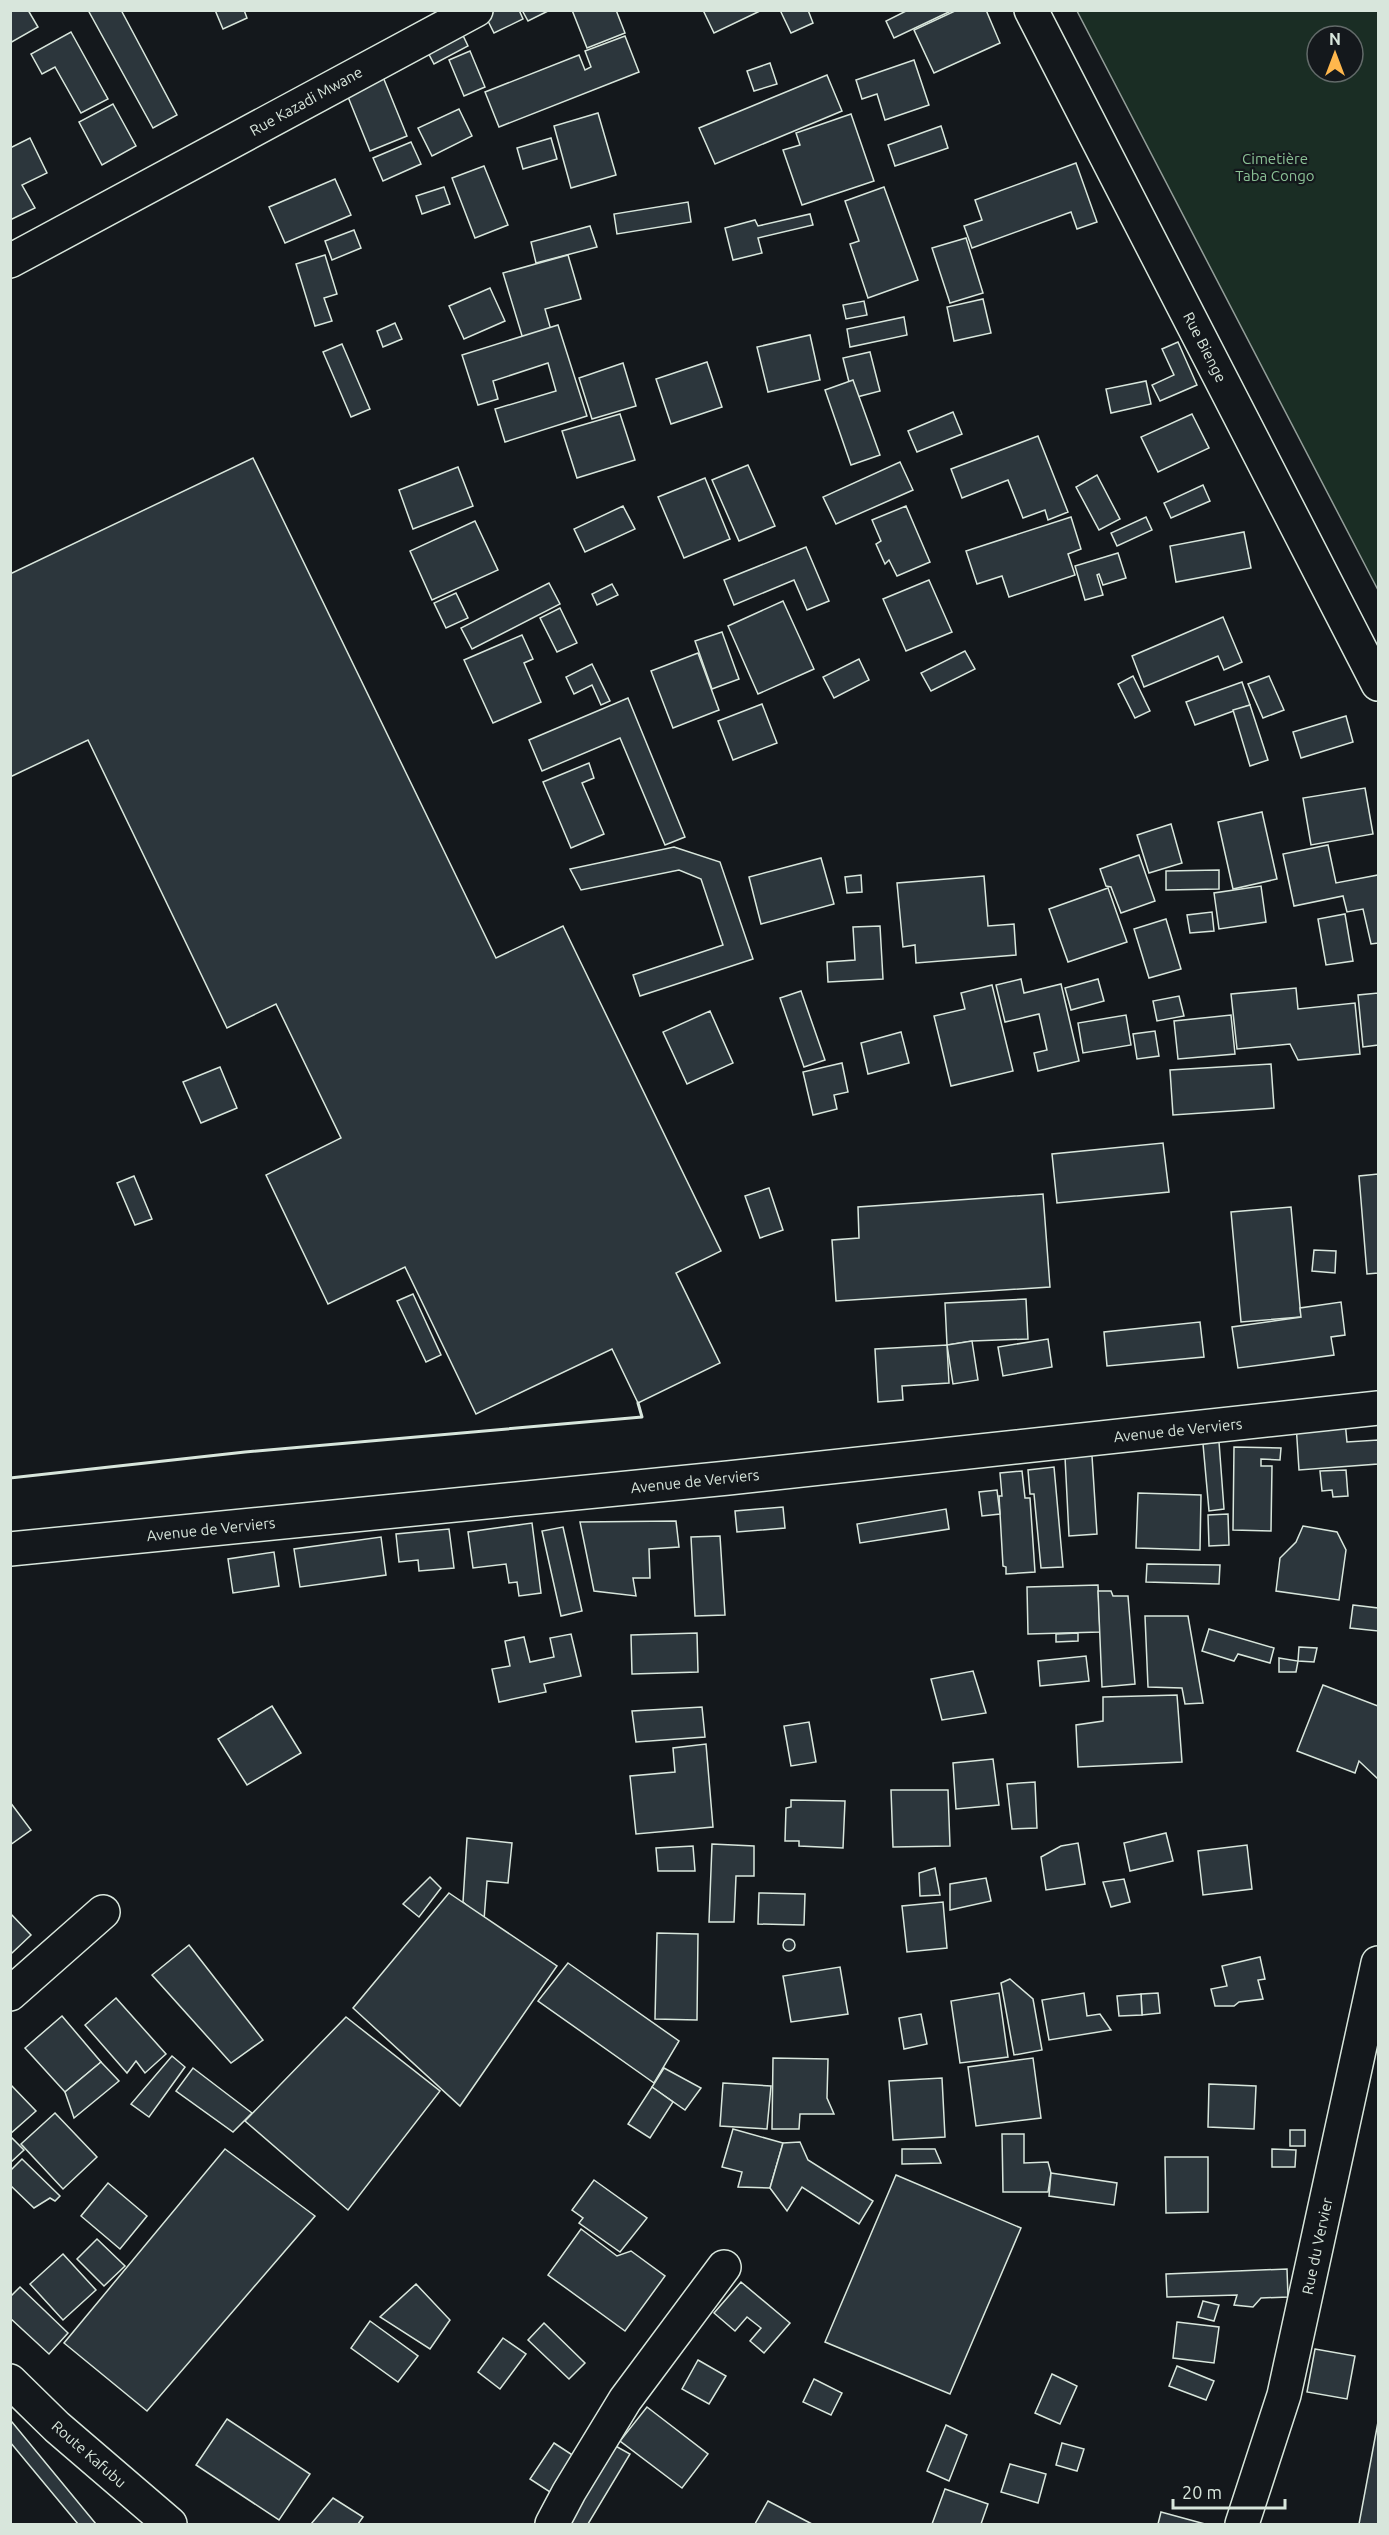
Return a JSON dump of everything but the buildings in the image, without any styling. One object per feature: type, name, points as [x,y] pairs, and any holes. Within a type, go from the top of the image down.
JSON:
[{"type":"street","name":"Rue Kazadi Mwane","points":[[10,261],[476,10]]},
{"type":"street","name":"Rue Bienge","points":[[1031,10],[1378,684]]},
{"type":"street","name":"Avenue de Verviers","points":[[10,1549],[728,1478],[1378,1408]]},
{"type":"street","points":[[10,1994],[103,1912]]},
{"type":"street","name":"Rue du Vervier","points":[[1242,2524],[1284,2396],[1378,1963]]},
{"type":"street","points":[[552,2524],[625,2400],[724,2267]]},
{"type":"street","name":"Route Kafubu","points":[[10,2380],[57,2427],[170,2524]]},
{"type":"green space","name":"Cimetière Taba Congo","points":[[1077,11],[1378,11],[1378,590]]},
{"type":"wall","points":[[10,1478],[245,1452],[642,1417],[638,1403]]}]
